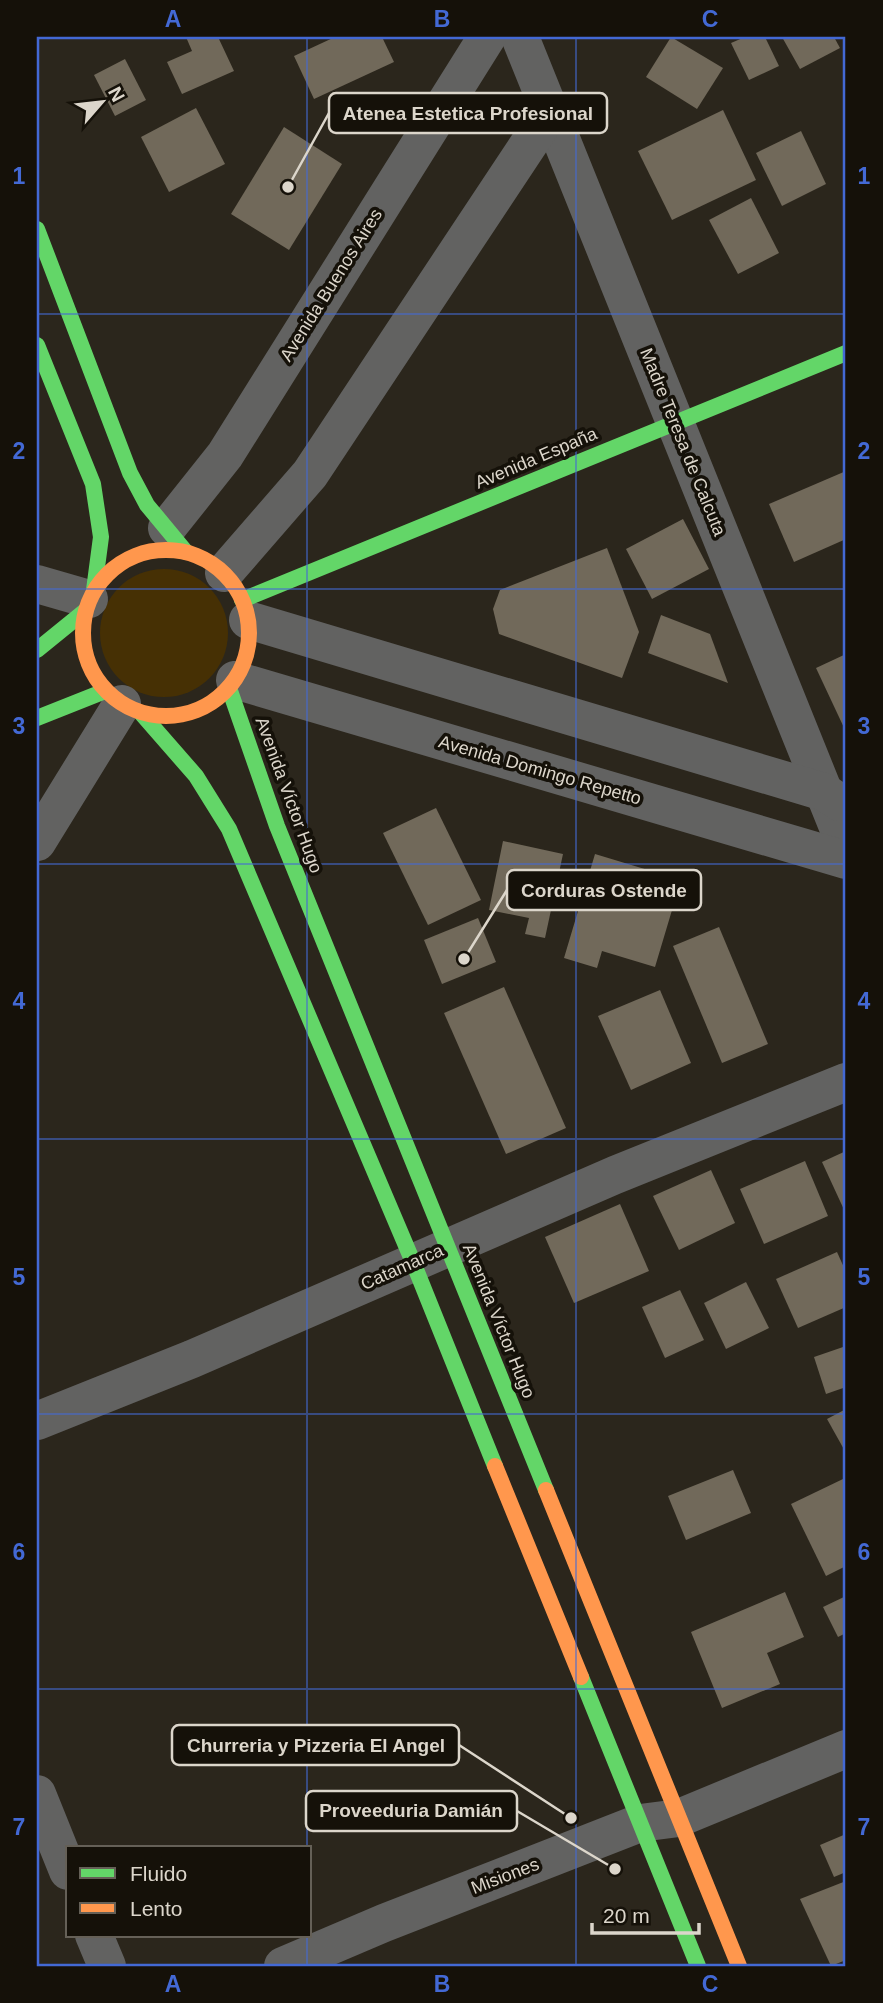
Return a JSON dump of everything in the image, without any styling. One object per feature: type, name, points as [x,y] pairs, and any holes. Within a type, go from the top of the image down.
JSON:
[{"type":"main road","points":[[37,229],[130,473],[147,505],[176,540],[206,560],[238,597],[246,652],[232,684],[211,704],[189,714],[165,717],[123,703],[37,719]]},
{"type":"main road","points":[[37,345],[93,484],[101,537],[82,632],[85,653],[93,673],[196,776],[229,829],[413,1262],[698,1966]]},
{"type":"main road","name":"Avenida España","points":[[238,597],[846,353]]},
{"type":"main road","points":[[37,650],[89,600],[107,573],[124,560],[144,552],[165,549],[176,540]]},
{"type":"main road","name":"Avenida Víctor Hugo","points":[[232,684],[277,826],[739,1966]]},
{"type":"street","name":"Avenida Buenos Aires","points":[[176,540],[225,456],[487,37]]},
{"type":"street","name":"Madre Teresa de Calcuta","points":[[520,37],[674,421],[835,799],[846,847]]},
{"type":"street","points":[[550,112],[310,474],[238,597],[835,799]]},
{"type":"street","points":[[37,584],[89,600]]},
{"type":"street","name":"Avenida Domingo Repetto","points":[[232,684],[846,860]]},
{"type":"street","points":[[37,842],[123,703]]},
{"type":"street","name":"Catamarca","points":[[37,1421],[192,1359],[448,1247],[846,1082]]},
{"type":"street","name":"Misiones","points":[[283,1966],[384,1923],[640,1823],[679,1818],[846,1749]]},
{"type":"street","points":[[37,1794],[66,1866]]},
{"type":"street","points":[[95,1937],[107,1966]]},
{"type":"shaded area","points":[[164,569],[188,574],[209,588],[223,609],[228,633],[223,657],[209,678],[188,692],[164,697],[140,692],[119,678],[105,657],[100,633],[105,609],[119,588],[140,574]]},
{"type":"building","points":[[186,37],[218,37],[234,71],[182,94],[167,62],[192,51]]},
{"type":"building","points":[[335,37],[382,37],[394,62],[314,99],[294,56]]},
{"type":"building","points":[[671,37],[723,68],[697,109],[646,77]]},
{"type":"building","points":[[745,37],[765,37],[779,66],[749,80],[731,43]]},
{"type":"building","points":[[782,37],[834,37],[840,48],[800,69]]},
{"type":"building","points":[[125,59],[146,100],[115,116],[94,75]]},
{"type":"building","points":[[196,108],[225,164],[169,192],[141,137]]},
{"type":"building","points":[[723,110],[756,180],[672,220],[638,151]]},
{"type":"building","points":[[284,127],[342,164],[289,250],[231,214]]},
{"type":"building","points":[[801,131],[826,184],[782,206],[756,153]]},
{"type":"building","points":[[751,198],[779,253],[738,274],[709,220]]},
{"type":"building","points":[[846,471],[846,539],[794,562],[769,504]]},
{"type":"building","points":[[683,519],[709,569],[652,599],[626,549]]},
{"type":"building","points":[[607,548],[639,632],[622,678],[499,634],[493,609],[500,590]]},
{"type":"building","points":[[661,615],[710,634],[728,683],[648,653]]},
{"type":"building","points":[[846,654],[846,732],[816,668]]},
{"type":"building","points":[[436,808],[481,900],[428,925],[383,833]]},
{"type":"building","points":[[503,841],[563,854],[545,938],[525,934],[529,918],[489,910]]},
{"type":"building","points":[[595,854],[681,880],[655,967],[602,951],[597,968],[564,958]]},
{"type":"building","points":[[478,918],[496,962],[442,984],[424,940]]},
{"type":"building","points":[[719,927],[768,1044],[722,1063],[673,946]]},
{"type":"building","points":[[504,987],[566,1128],[506,1154],[444,1013]]},
{"type":"building","points":[[660,990],[691,1063],[631,1090],[598,1016]]},
{"type":"building","points":[[846,1151],[846,1214],[822,1162]]},
{"type":"building","points":[[805,1161],[828,1216],[764,1244],[740,1189]]},
{"type":"building","points":[[711,1170],[735,1223],[679,1250],[653,1196]]},
{"type":"building","points":[[620,1204],[649,1271],[574,1303],[545,1237]]},
{"type":"building","points":[[837,1252],[846,1272],[846,1307],[798,1328],[776,1279]]},
{"type":"building","points":[[746,1282],[769,1328],[726,1349],[704,1303]]},
{"type":"building","points":[[680,1290],[704,1340],[665,1358],[642,1307]]},
{"type":"building","points":[[846,1346],[846,1387],[826,1394],[814,1357]]},
{"type":"building","points":[[846,1409],[846,1453],[827,1419]]},
{"type":"building","points":[[733,1470],[751,1513],[686,1540],[668,1496]]},
{"type":"building","points":[[843,1479],[846,1485],[846,1566],[826,1576],[791,1504]]},
{"type":"building","points":[[785,1592],[804,1637],[767,1653],[780,1684],[722,1708],[691,1632]]},
{"type":"building","points":[[846,1596],[846,1633],[838,1637],[823,1607]]},
{"type":"building","points":[[846,1834],[846,1872],[834,1877],[820,1845]]},
{"type":"building","points":[[846,1881],[846,1960],[831,1966],[800,1899]]},
{"type":"traffic: fast","points":[[37,229],[130,473],[147,505],[186,552]]},
{"type":"traffic: fast","points":[[37,345],[93,484],[101,537],[94,590]]},
{"type":"traffic: fast","points":[[242,600],[846,353]]},
{"type":"traffic: fast","points":[[37,650],[85,611]]},
{"type":"traffic: fast","points":[[229,688],[277,826],[546,1490]]},
{"type":"traffic: fast","points":[[37,718],[105,691]]},
{"type":"traffic: fast","points":[[141,713],[196,776],[229,829],[413,1262],[495,1466]]},
{"type":"traffic: fast","points":[[581,1677],[698,1966]]},
{"type":"traffic: slow","points":[[166,550],[198,556],[225,574],[243,601],[249,633],[243,665],[225,692],[198,710],[166,716],[134,710],[107,692],[89,665],[83,633],[89,601],[107,574],[134,556],[166,550]]},
{"type":"traffic: slow","points":[[495,1466],[581,1677]]},
{"type":"traffic: slow","points":[[546,1490],[739,1966]]},
{"type":"place","name":"Atenea Estetica Profesional","points":[[288,187]]},
{"type":"place","name":"Corduras Ostende","points":[[464,959]]},
{"type":"place","name":"Churreria y Pizzeria El Angel","points":[[571,1818]]},
{"type":"place","name":"Proveeduria Damián","points":[[615,1869]]}]
